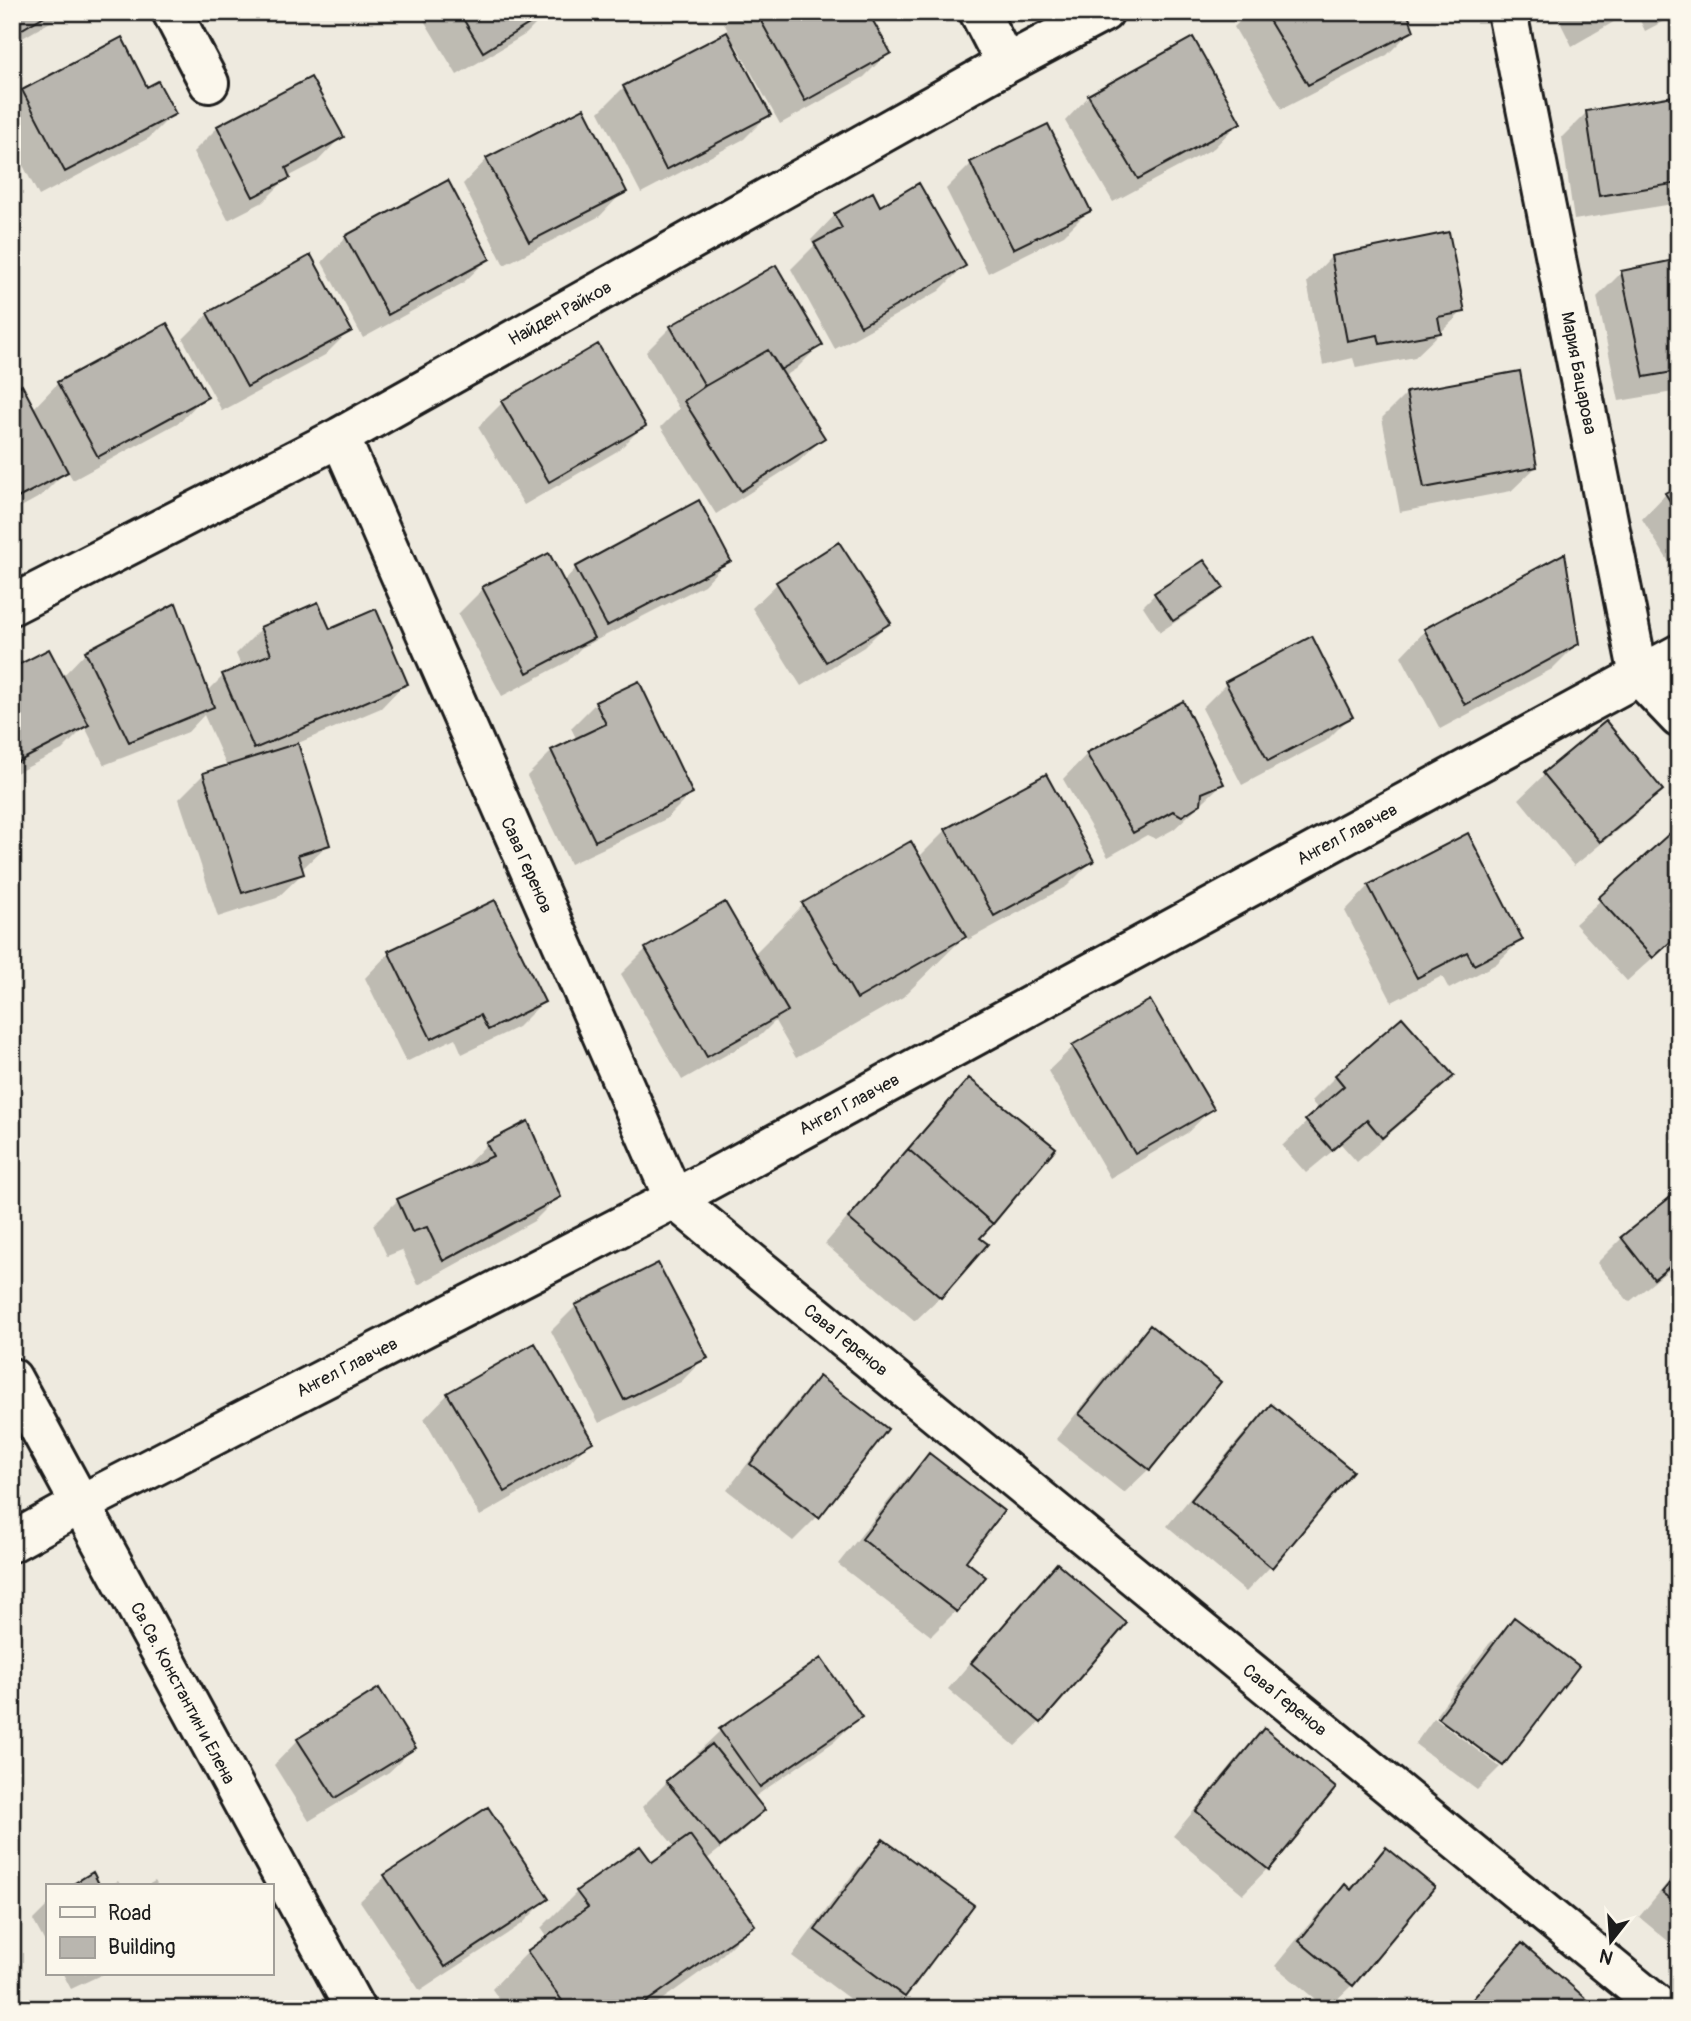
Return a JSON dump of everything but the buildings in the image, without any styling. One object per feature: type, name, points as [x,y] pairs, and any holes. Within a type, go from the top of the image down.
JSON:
[{"type":"street","points":[[172,12],[209,83]]},
{"type":"street","points":[[979,12],[1006,64]]},
{"type":"street","name":"Найден Райков","points":[[12,605],[340,437],[1006,64],[1104,12]]},
{"type":"street","name":"Мария Бацарова","points":[[1507,12],[1639,676]]},
{"type":"street","name":"Сава Геренов","points":[[340,437],[674,1199],[1662,2009]]},
{"type":"street","name":"Ангел Главчев","points":[[12,1542],[674,1199],[1679,654]]},
{"type":"street","points":[[1639,676],[1679,719]]},
{"type":"street","name":"Св.Св. Константин и Елена","points":[[12,1377],[355,2009]]}]
